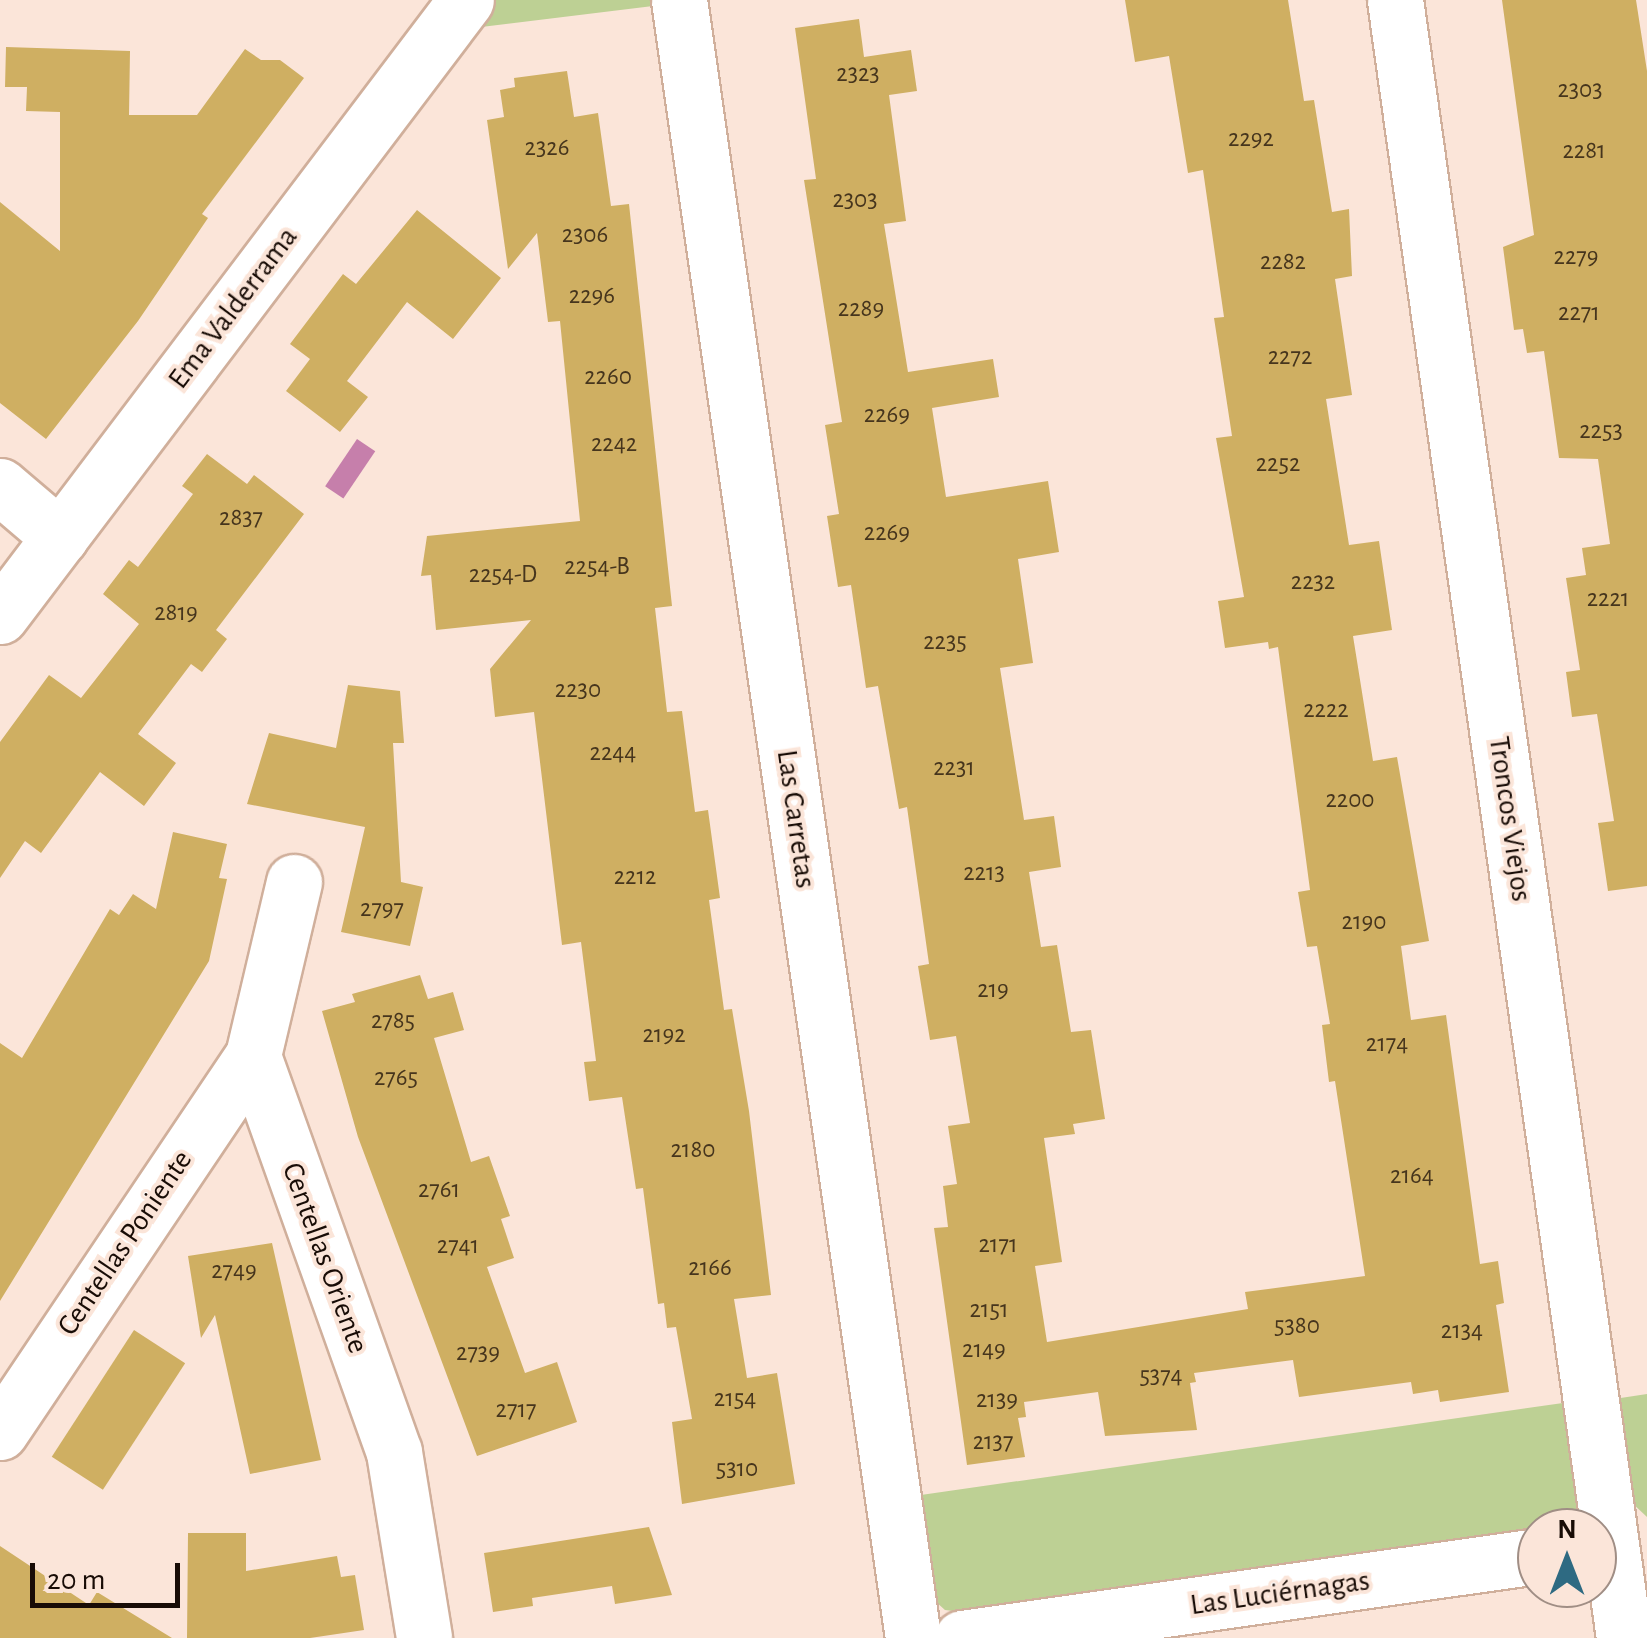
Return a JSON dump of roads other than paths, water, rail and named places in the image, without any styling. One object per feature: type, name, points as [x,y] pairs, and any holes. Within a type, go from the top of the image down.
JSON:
[{"type":"street","name":"Las Carretas","points":[[679,0],[912,1638]]},
{"type":"street","name":"Troncos Viejos","points":[[1395,0],[1618,1542],[1624,1638]]},
{"type":"street","name":"Ema Valderrama","points":[[0,616],[453,3]]},
{"type":"street","points":[[0,486],[60,537]]},
{"type":"street","points":[[253,1056],[294,882]]},
{"type":"street","name":"Centellas Poniente","points":[[0,1432],[253,1056]]},
{"type":"street","name":"Centellas Oriente","points":[[253,1056],[394,1452],[424,1638]]},
{"type":"street","name":"Las Luciérnagas","points":[[962,1638],[1517,1559]]}]
